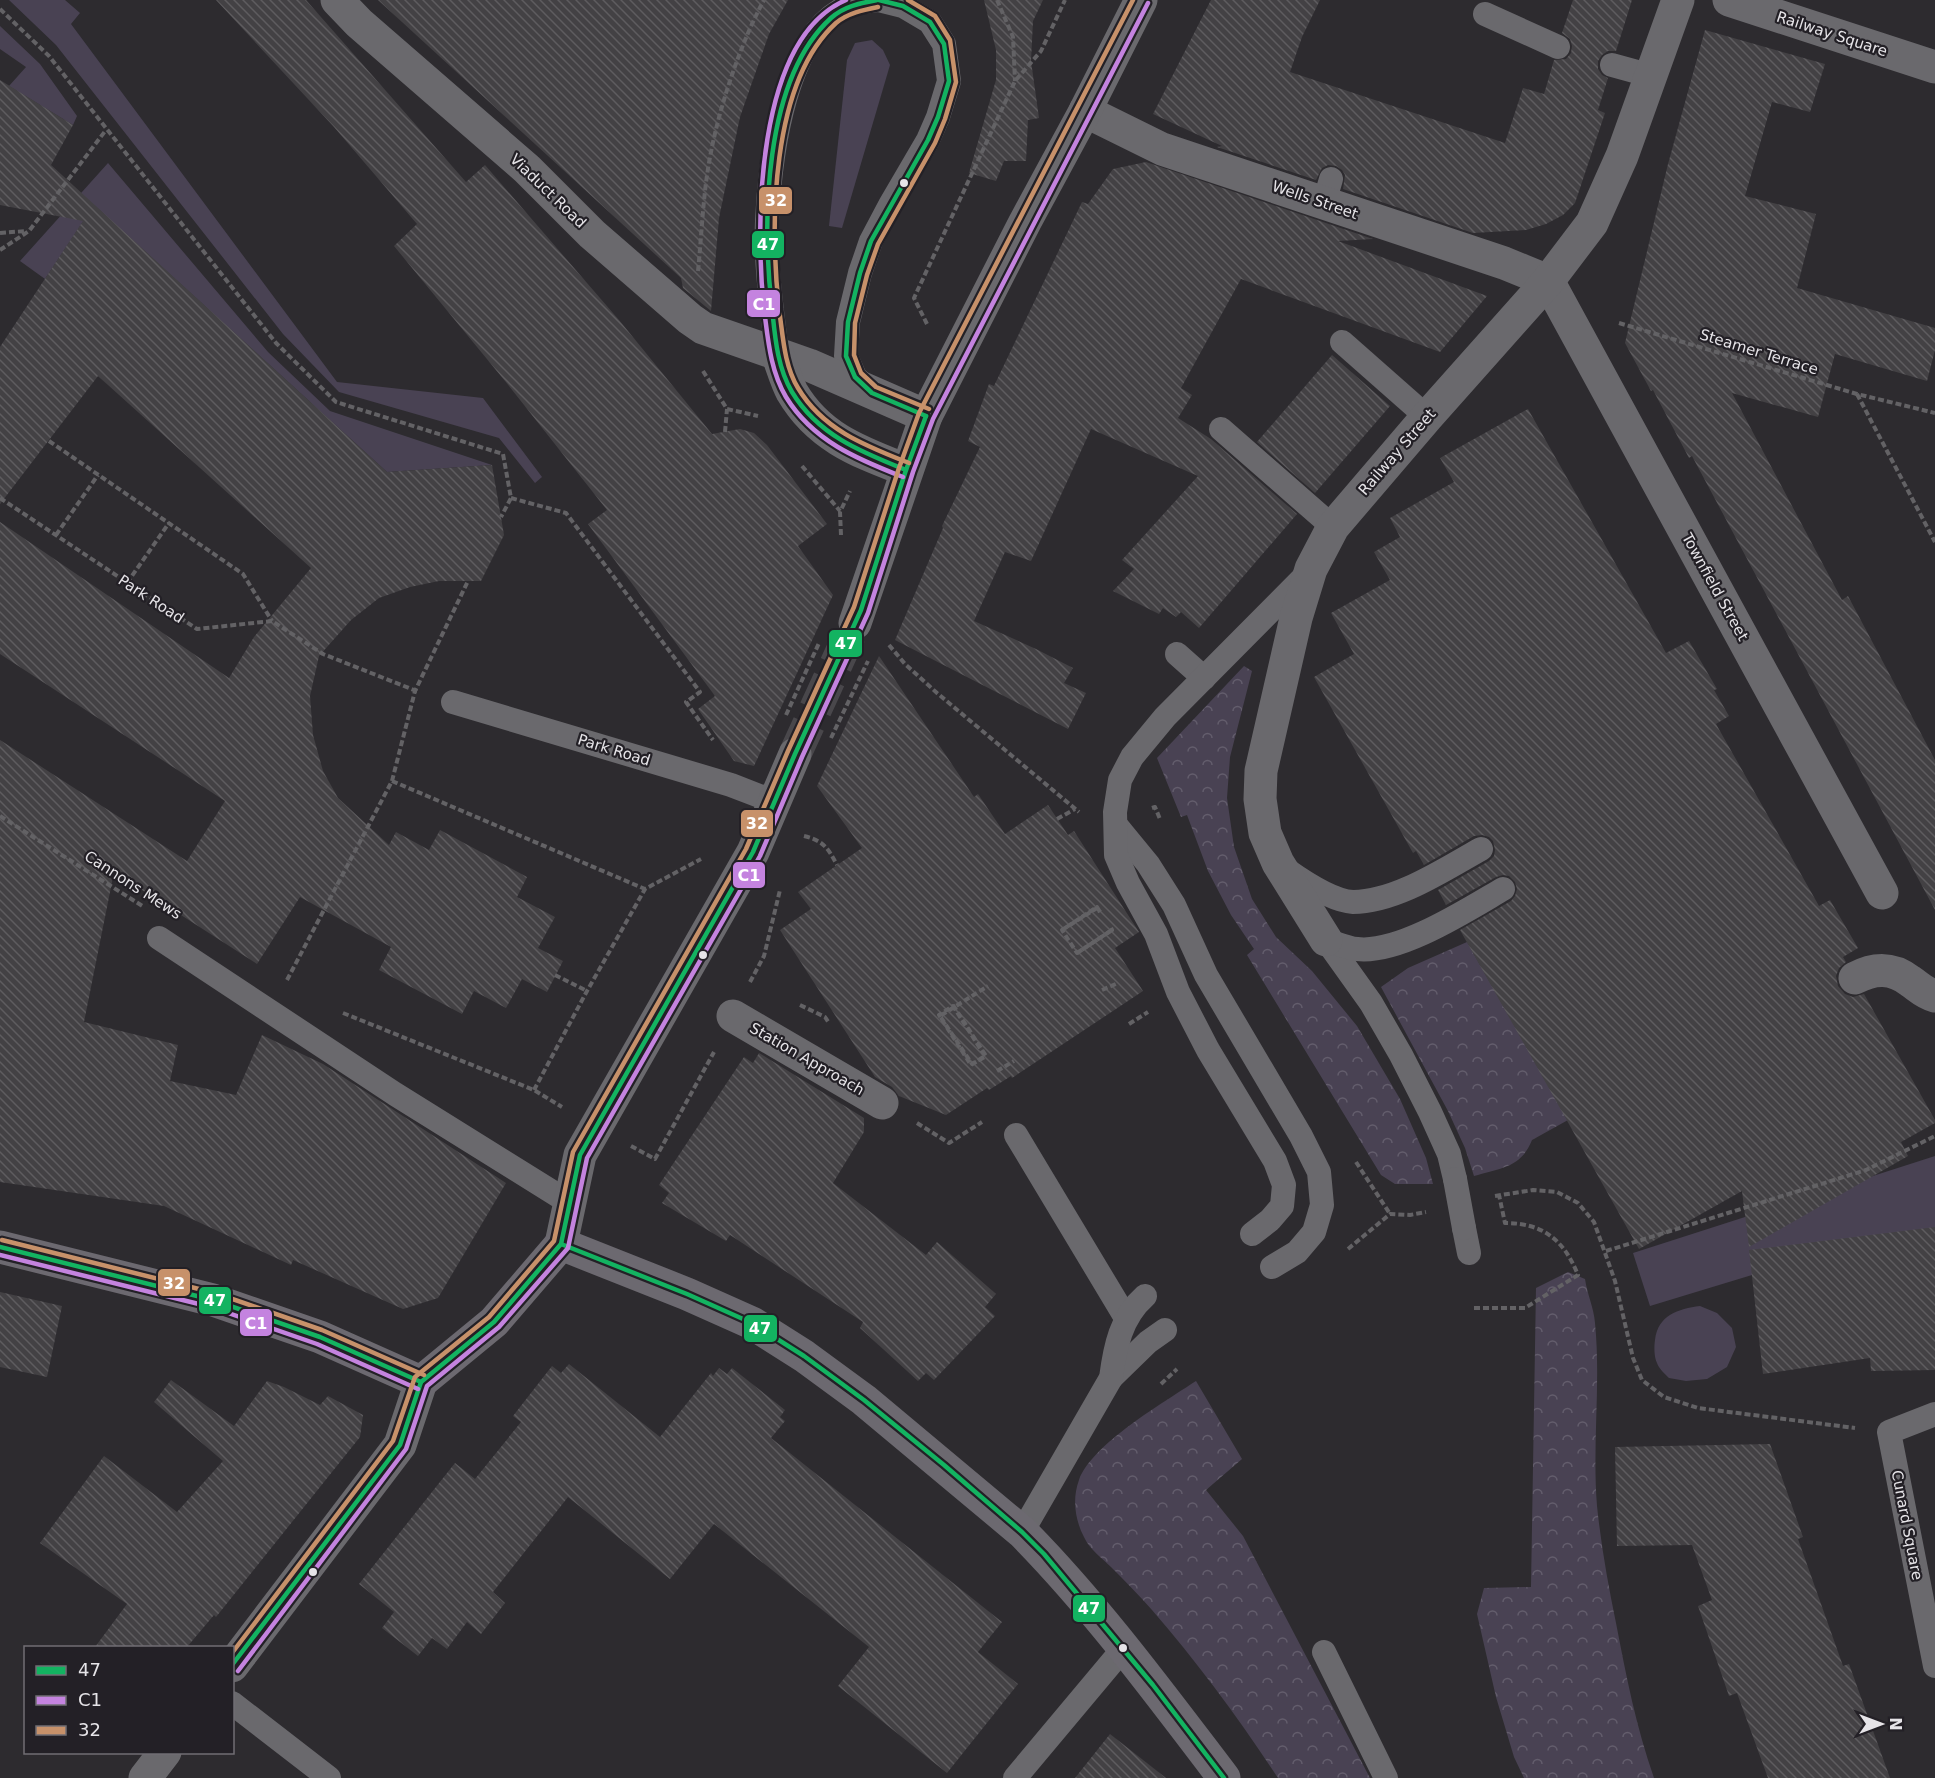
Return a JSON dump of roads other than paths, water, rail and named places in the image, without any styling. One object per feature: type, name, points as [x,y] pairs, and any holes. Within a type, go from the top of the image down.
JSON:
[{"type":"main road","points":[[0,1247],[213,1300],[320,1337],[421,1382],[494,1322],[561,1244],[687,1294],[752,1323],[804,1356],[864,1400],[1022,1532],[1044,1554],[1153,1685],[1224,1778]]},
{"type":"street","name":"Viaduct Road","points":[[337,0],[359,23],[527,169],[592,234],[690,319],[703,327],[809,364],[926,416]]},
{"type":"street","points":[[858,617],[926,416],[1141,0]]},
{"type":"street","name":"Railway Street","points":[[1326,940],[1278,863],[1265,833],[1260,799],[1261,771],[1296,618],[1311,569],[1333,527],[1548,281],[1592,223],[1622,156],[1678,0]]},
{"type":"street","name":"Railway Square","points":[[1729,0],[1935,67]]},
{"type":"street","name":"Wells Street","points":[[1085,111],[1162,149],[1327,191],[1548,281]]},
{"type":"street","name":"Townfield Street","points":[[1548,281],[1882,893]]},
{"type":"street","points":[[777,353],[792,391],[811,419],[836,440],[906,470]]},
{"type":"street","points":[[561,1244],[580,1155],[753,852],[795,754]]},
{"type":"street","points":[[1855,978],[1868,971],[1883,969],[1899,973],[1926,994],[1935,996]]},
{"type":"street","name":"Station Approach","points":[[733,1016],[882,1102]]},
{"type":"street","points":[[234,1663],[400,1445],[421,1382]]},
{"type":"lane","points":[[777,353],[769,290],[767,222],[777,128],[792,76],[810,42],[832,17],[854,4],[878,0],[903,6],[930,22],[944,44],[949,81],[928,140],[871,241],[855,293],[848,322],[846,356],[855,377],[872,393]]},
{"type":"lane","points":[[1485,14],[1558,47]]},
{"type":"lane","points":[[1612,65],[1652,76]]},
{"type":"lane","points":[[1342,342],[1427,417]]},
{"type":"lane","points":[[1221,429],[1333,527]]},
{"type":"lane","points":[[1252,1234],[1270,1220],[1282,1206],[1284,1185],[1275,1161],[1208,1050],[1178,992],[1156,934],[1128,883],[1116,855],[1115,812],[1120,780],[1132,756],[1165,717],[1311,569]]},
{"type":"lane","points":[[1177,654],[1204,678]]},
{"type":"lane","name":"Park Road","points":[[453,702],[731,785],[775,801]]},
{"type":"lane","points":[[1116,825],[1148,864],[1174,905],[1206,975],[1301,1136],[1319,1172],[1323,1205],[1314,1232],[1297,1252],[1272,1267]]},
{"type":"lane","points":[[1278,863],[1313,889],[1352,902],[1384,897],[1424,881],[1481,849]]},
{"type":"lane","points":[[1326,940],[1358,949],[1389,945],[1421,934],[1503,889]]},
{"type":"lane","points":[[159,938],[395,1094],[570,1203]]},
{"type":"lane","points":[[1326,940],[1371,1003],[1401,1055],[1444,1144],[1455,1179],[1469,1253]]},
{"type":"lane","points":[[1016,1135],[1126,1318]]},
{"type":"lane","points":[[1111,1378],[1114,1352],[1126,1318],[1134,1305],[1145,1296]]},
{"type":"lane","points":[[1022,1532],[1111,1378],[1148,1342],[1165,1330]]},
{"type":"lane","name":"Cunard Square","points":[[1935,1414],[1889,1432],[1935,1666]]},
{"type":"lane","points":[[1016,1778],[1123,1649]]},
{"type":"lane","points":[[1324,1652],[1386,1778]]},
{"type":"lane","points":[[234,1705],[329,1778]]},
{"type":"tunnel","points":[[795,754],[855,623]]}]
